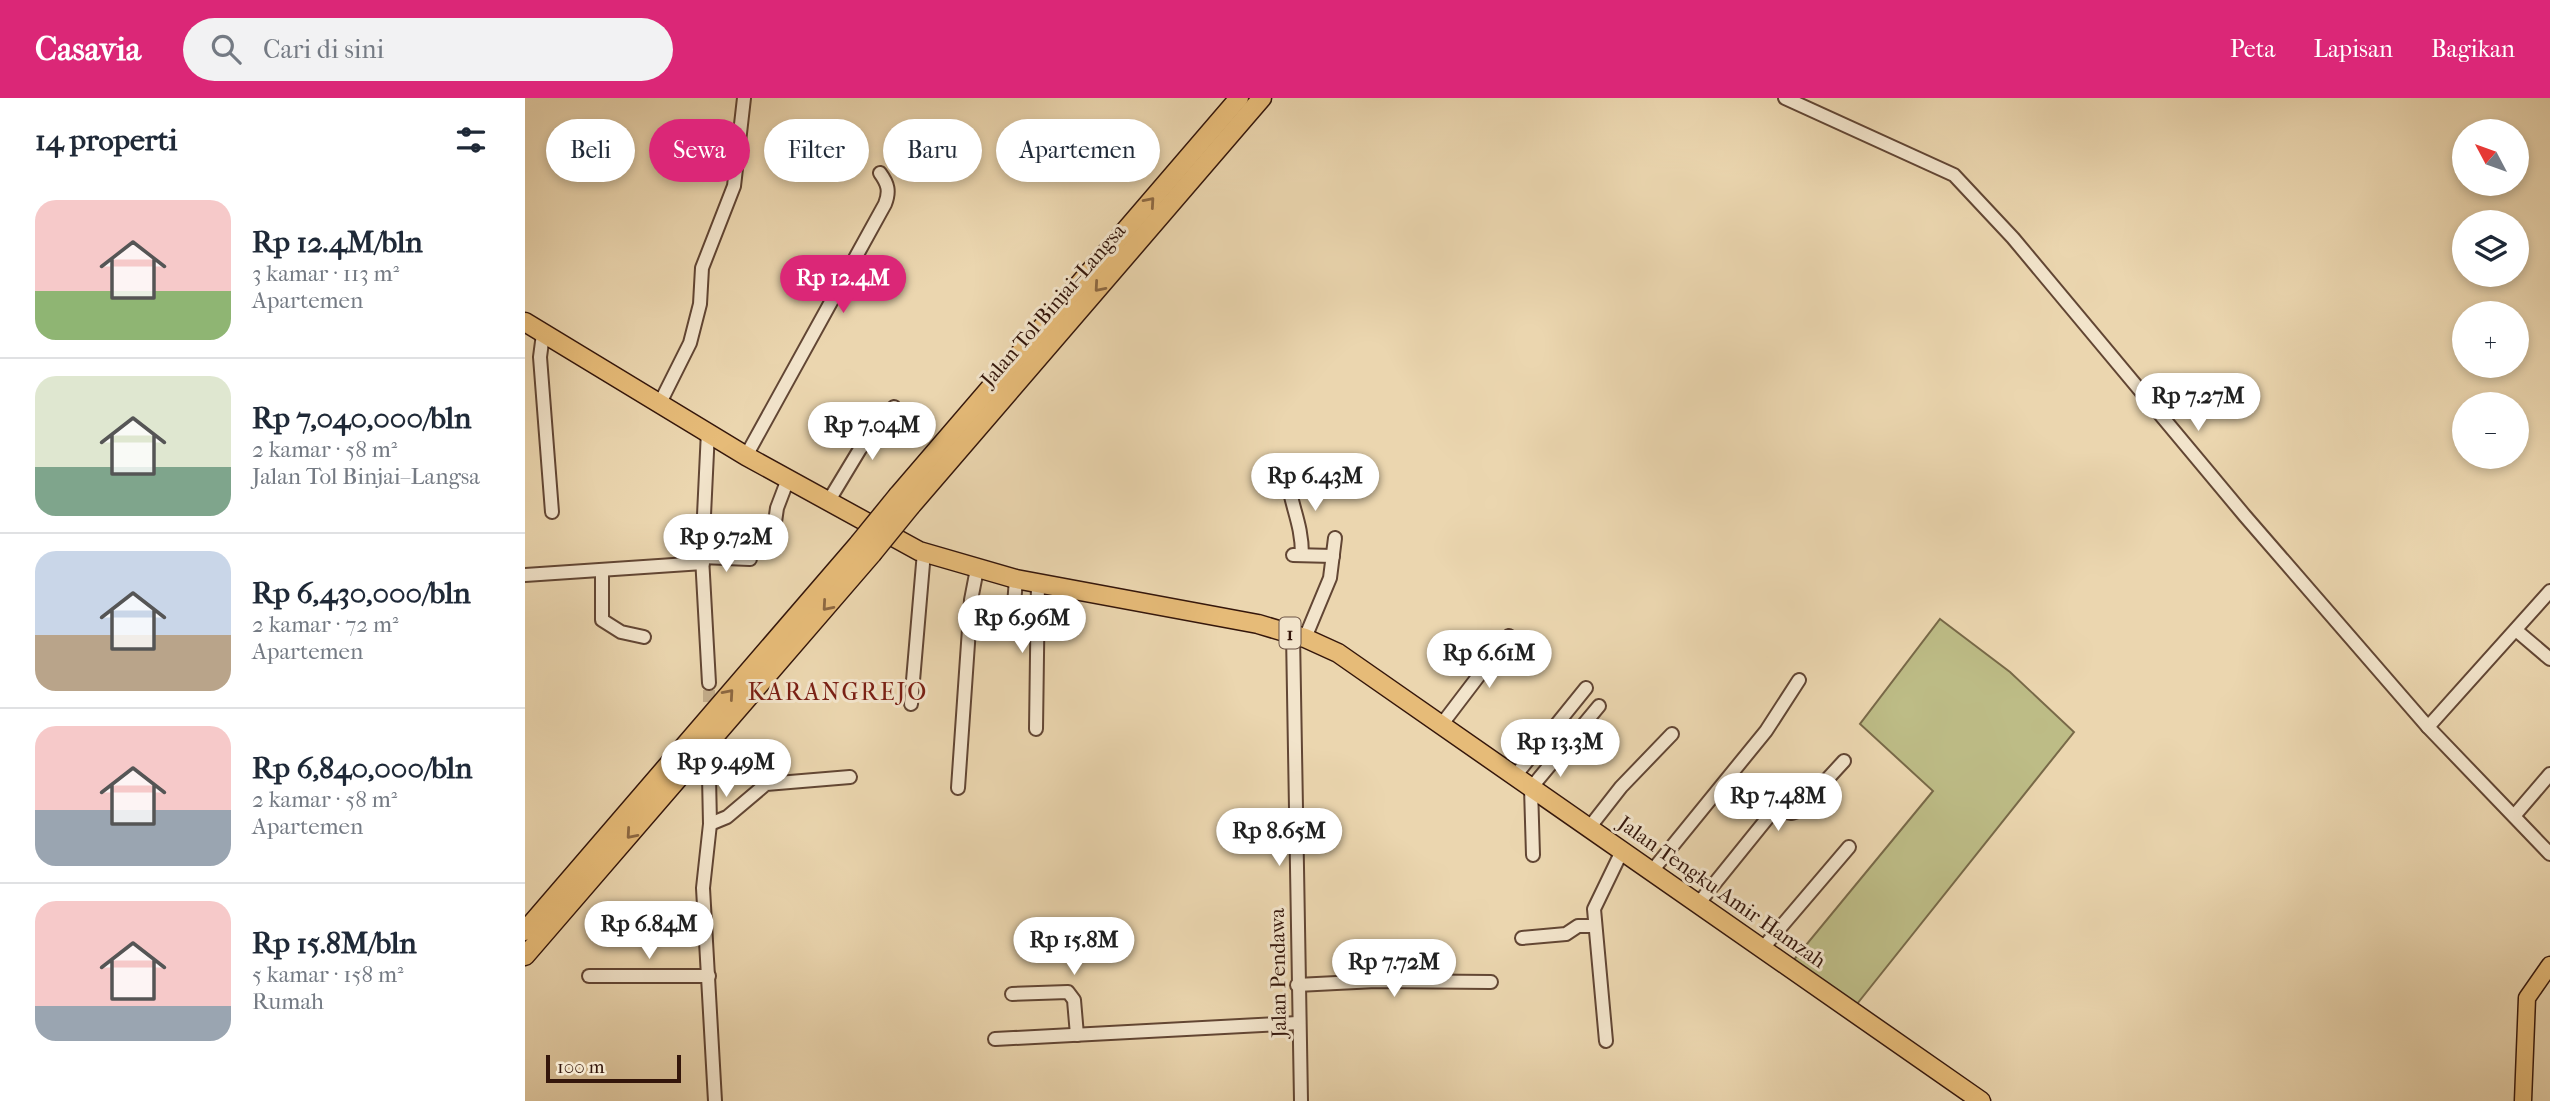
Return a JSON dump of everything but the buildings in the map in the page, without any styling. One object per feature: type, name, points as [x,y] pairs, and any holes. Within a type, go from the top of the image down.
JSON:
[{"type":"highway","name":"Jalan Tol Binjai–Langsa","points":[[525,956],[904,500],[1217,136],[1240,98]]},
{"type":"highway","name":"Jalan Tol Binjai–Langsa","points":[[1217,136],[1262,98]]},
{"type":"highway","name":"Jalan Tengku Amir Hamzah","points":[[525,323],[746,456],[924,552],[1016,579],[1203,613],[1299,636],[1356,664],[1980,1101]]},
{"type":"highway","name":"Jalan Tol Binjai–Langsa","points":[[525,931],[865,549]]},
{"type":"main road","points":[[2523,1101],[2527,998],[2550,965]]},
{"type":"street","points":[[660,403],[691,343],[700,304],[702,268],[734,186],[744,98]]},
{"type":"street","points":[[1785,98],[1954,175],[2013,238],[2245,516],[2428,727],[2550,854]]},
{"type":"street","points":[[746,456],[885,204],[889,194],[888,183],[880,173]]},
{"type":"street","points":[[543,334],[540,357],[552,512]]},
{"type":"street","points":[[828,502],[860,449],[894,407]]},
{"type":"street","points":[[708,431],[702,560],[709,683]]},
{"type":"street","points":[[1287,474],[1291,501],[1302,529],[1298,555],[1333,556]]},
{"type":"street","points":[[774,529],[788,479]]},
{"type":"street","points":[[1299,636],[1326,588],[1335,538]]},
{"type":"street","points":[[911,704],[924,552]]},
{"type":"street","points":[[525,575],[603,571],[702,560],[750,559]]},
{"type":"street","points":[[958,788],[971,600],[977,569]]},
{"type":"street","points":[[603,571],[600,605],[602,620],[621,632],[644,636]]},
{"type":"street","points":[[1013,618],[1016,579]]},
{"type":"street","points":[[1036,729],[1038,582]]},
{"type":"street","points":[[2428,727],[2517,631],[2550,591]]},
{"type":"street","points":[[2517,631],[2550,659]]},
{"type":"street","name":"Jalan Pendawa","points":[[1299,636],[1297,985],[1301,1101]]},
{"type":"street","points":[[1442,724],[1509,636]]},
{"type":"street","points":[[1652,871],[1766,731],[1799,680]]},
{"type":"street","points":[[1515,776],[1586,688]]},
{"type":"street","points":[[1533,855],[1531,789],[1599,706]]},
{"type":"street","points":[[1589,828],[1621,787],[1672,734]]},
{"type":"street","points":[[1698,904],[1774,810],[1792,813],[1798,811],[1844,761]]},
{"type":"street","points":[[2514,816],[2550,774]]},
{"type":"street","points":[[709,776],[710,824],[703,888],[715,1101]]},
{"type":"street","points":[[710,824],[727,817],[766,784],[851,777]]},
{"type":"street","points":[[1762,949],[1849,847]]},
{"type":"street","points":[[1606,1041],[1593,926],[1595,902],[1622,851]]},
{"type":"street","points":[[1522,938],[1566,934],[1578,926],[1593,926]]},
{"type":"street","points":[[589,976],[709,976]]},
{"type":"street","points":[[1297,985],[1376,981],[1491,982]]},
{"type":"street","points":[[1012,994],[1068,992],[1074,1000],[1077,1035]]},
{"type":"street","points":[[995,1039],[1298,1023]]},
{"type":"shaded area","points":[[1940,619],[2010,672],[2074,732],[1857,1004],[1792,962],[1933,791],[1860,724]]},
{"type":"tunnel","points":[[709,683],[709,720]]},
{"type":"tunnel","points":[[709,741],[709,776]]},
{"type":"district","name":"KARANGREJO","points":[[838,692]]}]
